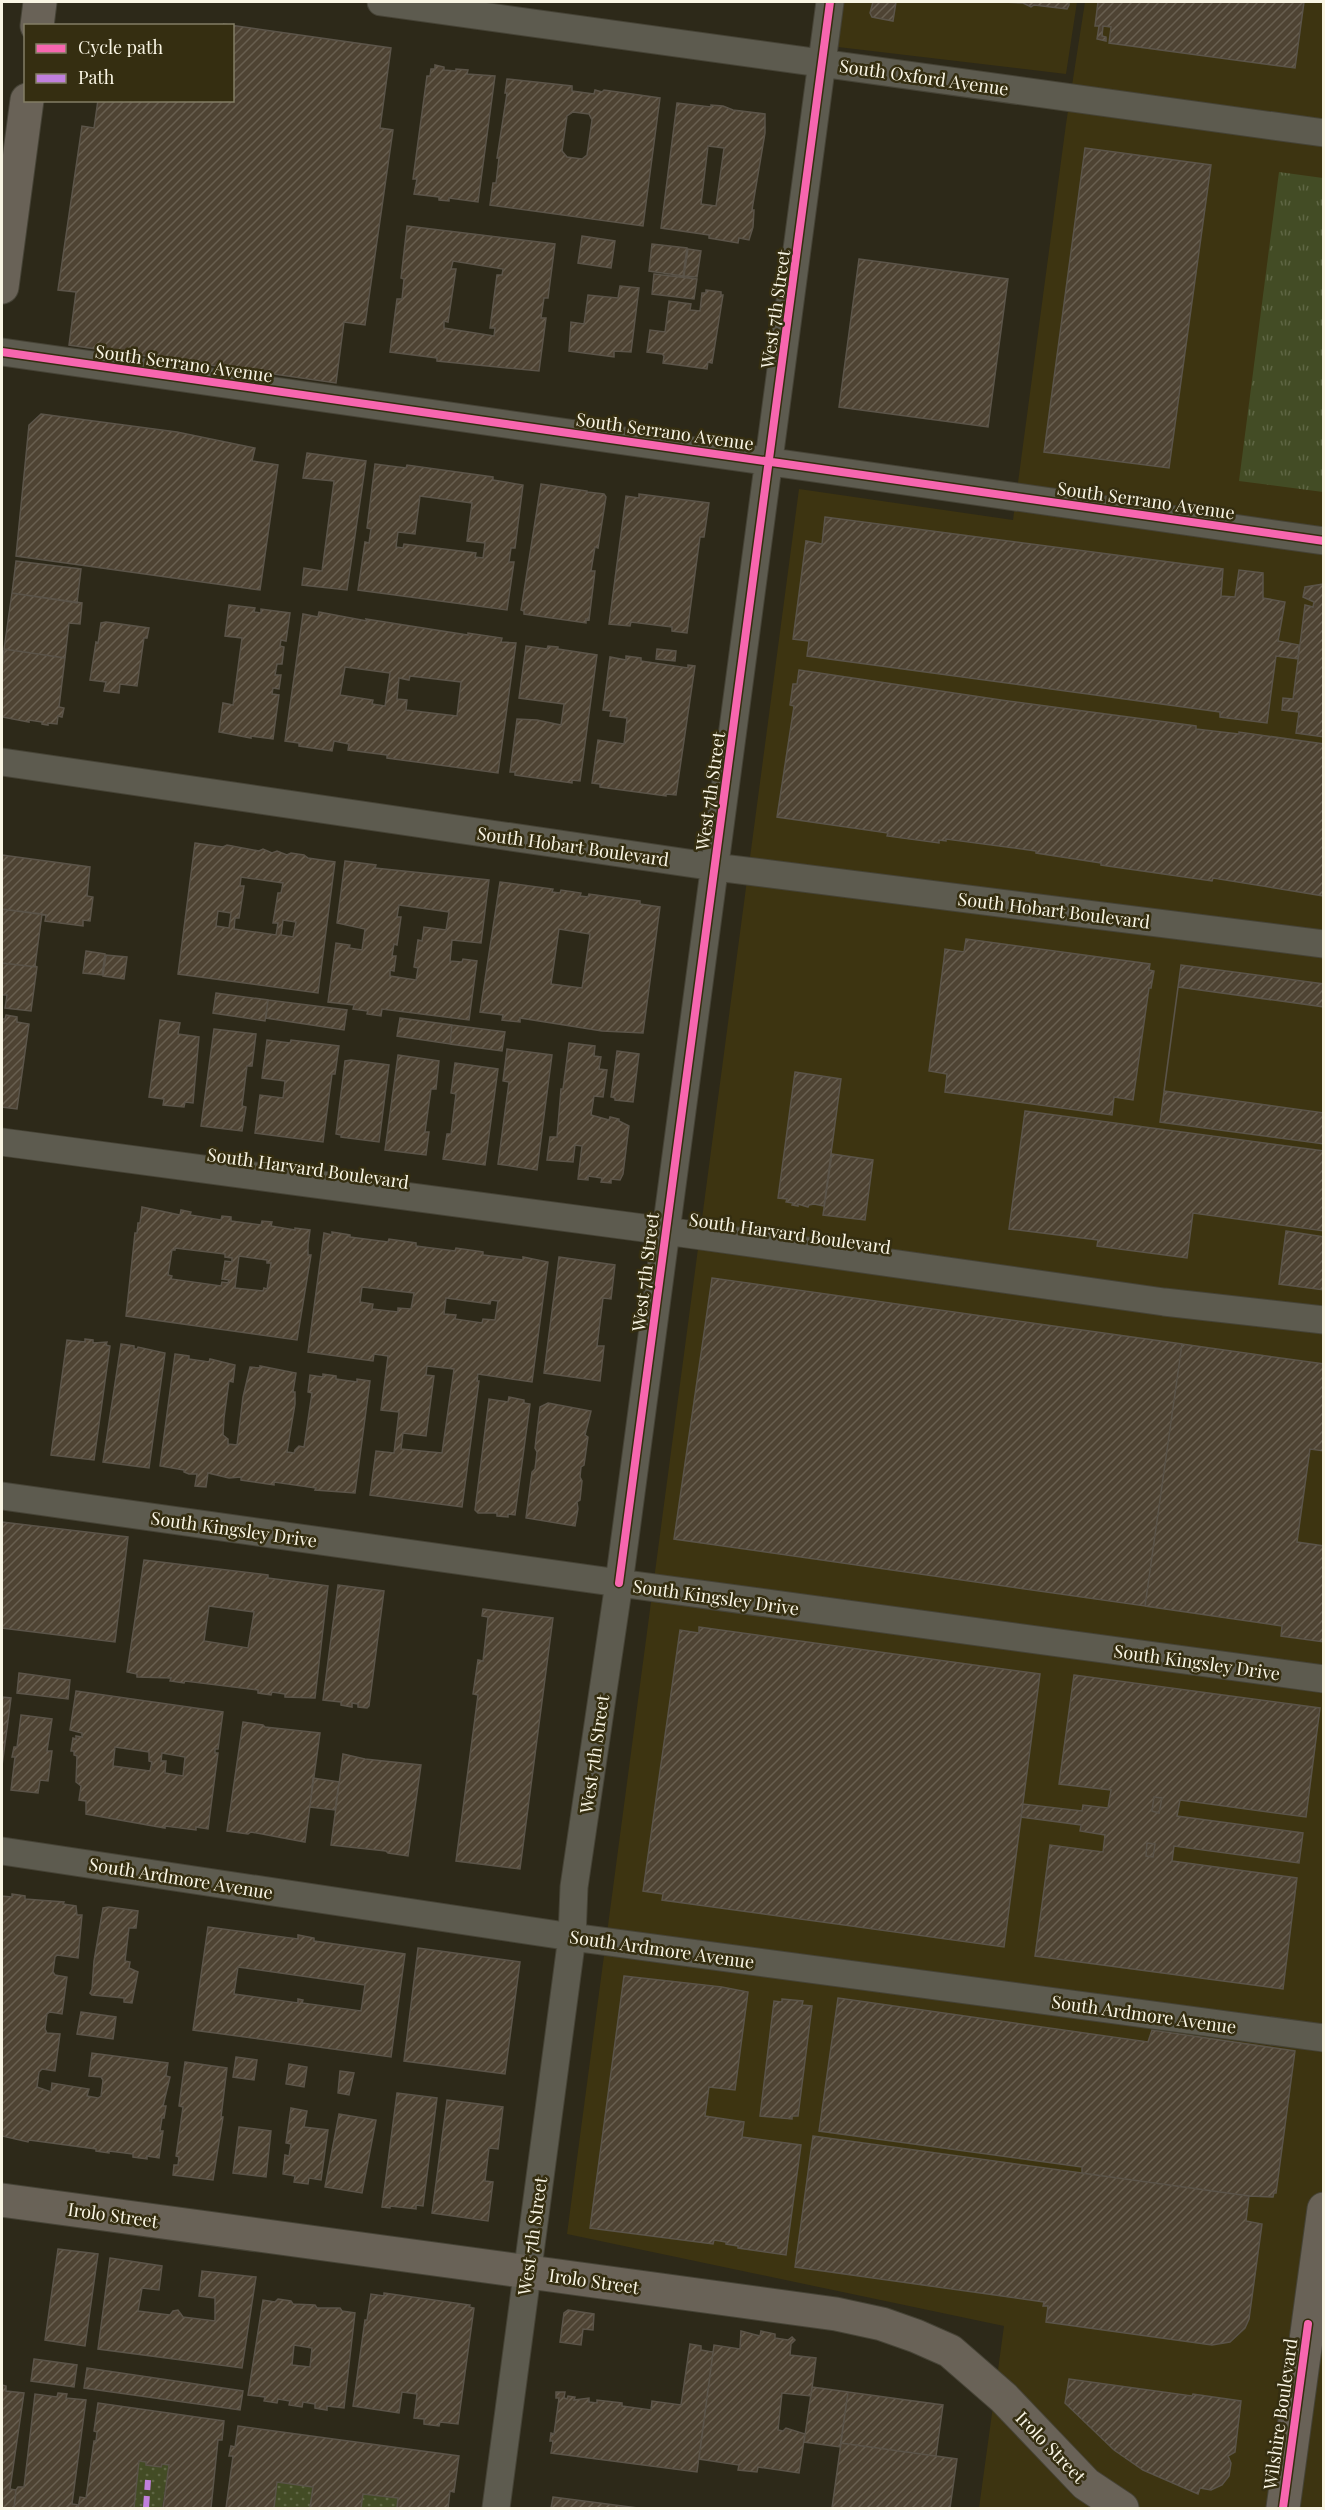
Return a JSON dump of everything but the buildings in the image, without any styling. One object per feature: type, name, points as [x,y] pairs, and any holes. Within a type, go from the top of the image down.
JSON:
[{"type":"main road","points":[[36,24],[40,2]]},
{"type":"main road","points":[[2,287],[27,102]]},
{"type":"main road","name":"Irolo Street","points":[[2,2200],[852,2317],[916,2336],[950,2351],[970,2367],[1086,2484],[1122,2508]]},
{"type":"main road","name":"Wilshire Boulevard","points":[[1283,2508],[1323,2209]]},
{"type":"street","name":"South Oxford Avenue","points":[[381,2],[1323,133]]},
{"type":"street","name":"West 7th Street","points":[[496,2508],[572,1938],[574,1887],[619,1583],[830,2]]},
{"type":"street","name":"South Serrano Avenue","points":[[2,352],[1323,541]]},
{"type":"street","name":"South Hobart Boulevard","points":[[2,762],[715,867],[1323,944]]},
{"type":"street","name":"South Harvard Boulevard","points":[[2,1142],[666,1231],[1164,1302],[1323,1320]]},
{"type":"street","name":"South Kingsley Drive","points":[[2,1496],[1323,1679]]},
{"type":"street","name":"South Ardmore Avenue","points":[[2,1851],[572,1938],[1323,2038]]},
{"type":"shaded area","points":[[844,2],[1077,2],[1066,74],[838,47]]},
{"type":"shaded area","points":[[1085,2],[1323,2],[1323,2508],[979,2508],[1004,2326],[567,2234],[799,489],[1013,520],[1066,124]]},
{"type":"green space","points":[[1279,172],[1323,178],[1323,492],[1239,481]]},
{"type":"green space","points":[[139,2461],[146,2462],[146,2465],[161,2467],[162,2464],[169,2465],[162,2508],[134,2508]]},
{"type":"green space","points":[[277,2482],[313,2487],[310,2508],[274,2508]]},
{"type":"green space","points":[[363,2494],[398,2498],[397,2508],[361,2508]]},
{"type":"marked path","points":[[146,2508],[148,2480]]},
{"type":"cycle path","points":[[619,1583],[830,2]]},
{"type":"cycle path","points":[[2,352],[1324,541]]},
{"type":"cycle path","points":[[1283,2508],[1308,2324]]}]
